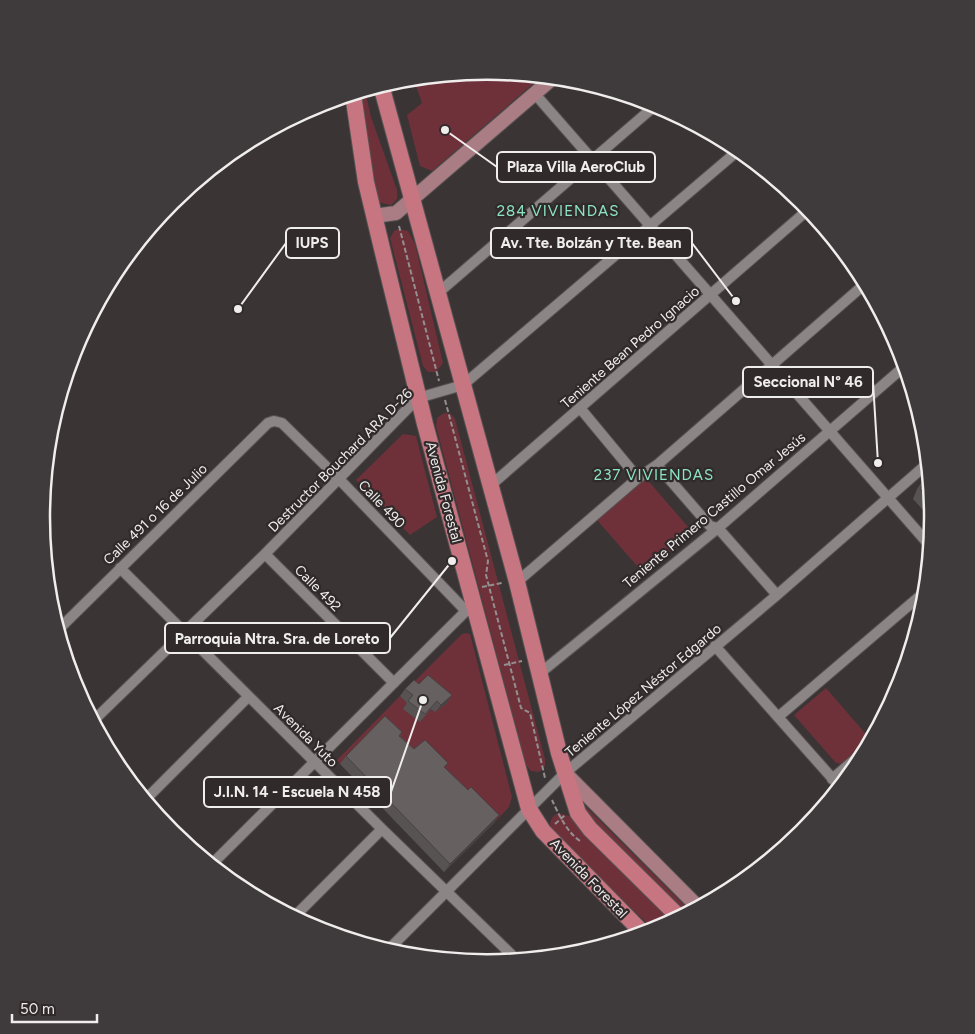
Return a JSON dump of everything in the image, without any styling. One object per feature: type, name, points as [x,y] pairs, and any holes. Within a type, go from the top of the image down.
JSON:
[{"type":"main road","points":[[383,92],[491,485],[510,582],[539,674],[565,773],[578,813],[590,829],[674,912]]},
{"type":"main road","name":"Avenida Forestal","points":[[354,101],[374,216],[418,398],[471,611],[529,809],[543,831],[638,927]]},
{"type":"street","points":[[374,216],[396,214],[547,83]]},
{"type":"street","points":[[535,94],[924,539]]},
{"type":"street","points":[[438,293],[649,111]]},
{"type":"street","name":"Destructor Bouchard ARA D-26","points":[[98,716],[265,554],[418,398],[463,384],[733,155]]},
{"type":"street","name":"Teniente Bean Pedro Ignacio","points":[[491,485],[803,214]]},
{"type":"street","points":[[510,582],[638,478],[657,465],[860,288]]},
{"type":"street","name":"Teniente Primero Castillo Omar Jesús","points":[[539,674],[718,528],[900,370]]},
{"type":"street","points":[[580,408],[638,478]]},
{"type":"street","name":"Calle 490","points":[[274,421],[282,423],[471,611]]},
{"type":"street","name":"Calle 491 o 16 de Julio","points":[[64,624],[268,423],[274,421]]},
{"type":"street","points":[[657,465],[710,526],[718,528],[777,595]]},
{"type":"street","name":"Teniente López Néstor Edgardo","points":[[394,944],[565,773],[777,595],[922,468]]},
{"type":"street","name":"Calle 492","points":[[265,554],[394,683]]},
{"type":"street","name":"Avenida Yuto","points":[[120,568],[248,697],[510,954]]},
{"type":"street","points":[[778,717],[918,597]]},
{"type":"street","points":[[217,860],[394,683],[471,611]]},
{"type":"street","points":[[715,646],[836,782]]},
{"type":"street","points":[[150,795],[248,697]]},
{"type":"street","points":[[832,778],[847,766]]},
{"type":"street","points":[[565,773],[694,902]]},
{"type":"street","points":[[299,912],[382,829]]},
{"type":"path","points":[[396,214],[488,561],[486,575],[521,708],[530,713],[548,790],[557,810]]},
{"type":"path","points":[[482,587],[510,582]]},
{"type":"path","points":[[502,665],[524,660]]},
{"type":"path","points":[[550,829],[566,814]]},
{"type":"shaded area","points":[[459,80],[535,82],[432,171],[420,166],[407,115],[422,103],[416,86]]},
{"type":"shaded area","points":[[366,97],[371,117],[397,190],[397,199],[391,205],[378,202],[361,98]]},
{"type":"shaded area","points":[[399,229],[408,231],[415,244],[443,363],[436,372],[428,372],[423,366],[390,238],[394,231]]},
{"type":"shaded area","points":[[444,413],[451,414],[455,419],[545,759],[545,766],[539,772],[531,771],[526,765],[436,426],[437,418]]},
{"type":"shaded area","points":[[403,434],[416,436],[437,517],[410,535],[356,480]]},
{"type":"shaded area","points":[[645,477],[689,528],[688,537],[644,574],[597,520]]},
{"type":"shaded area","points":[[462,634],[470,634],[512,797],[509,807],[494,823],[466,795],[409,756],[380,724],[340,764],[337,760],[400,696],[420,722],[431,709],[435,712],[409,687]]},
{"type":"shaded area","points":[[826,688],[867,735],[855,754],[843,764],[836,763],[794,715]]},
{"type":"shaded area","points":[[581,802],[686,907],[680,909],[597,828]]},
{"type":"shaded area","points":[[558,813],[569,816],[668,915],[648,924],[554,833],[550,822]]},
{"type":"building","points":[[923,481],[924,494],[920,489]]},
{"type":"building","points":[[428,675],[452,695],[441,705],[437,701],[425,714],[408,701],[413,695],[405,689],[414,680],[419,684]]},
{"type":"building","points":[[385,716],[402,732],[399,736],[414,749],[425,740],[448,763],[444,767],[468,790],[471,787],[499,815],[450,864],[346,756]]},
{"type":"place","name":"Plaza Villa AeroClub","points":[[445,130]]},
{"type":"place","name":"Av. Tte. Bolzán y Tte. Bean","points":[[736,301]]},
{"type":"place","name":"IUPS","points":[[238,309]]},
{"type":"place","name":"Seccional N° 46","points":[[878,463]]},
{"type":"place","name":"Parroquia Ntra. Sra. de Loreto","points":[[452,561]]},
{"type":"place","name":"J.I.N. 14 - Escuela N 458","points":[[423,700]]},
{"type":"district","name":"284 VIVIENDAS","points":[[558,211]]},
{"type":"district","name":"237 VIVIENDAS","points":[[654,475]]}]
